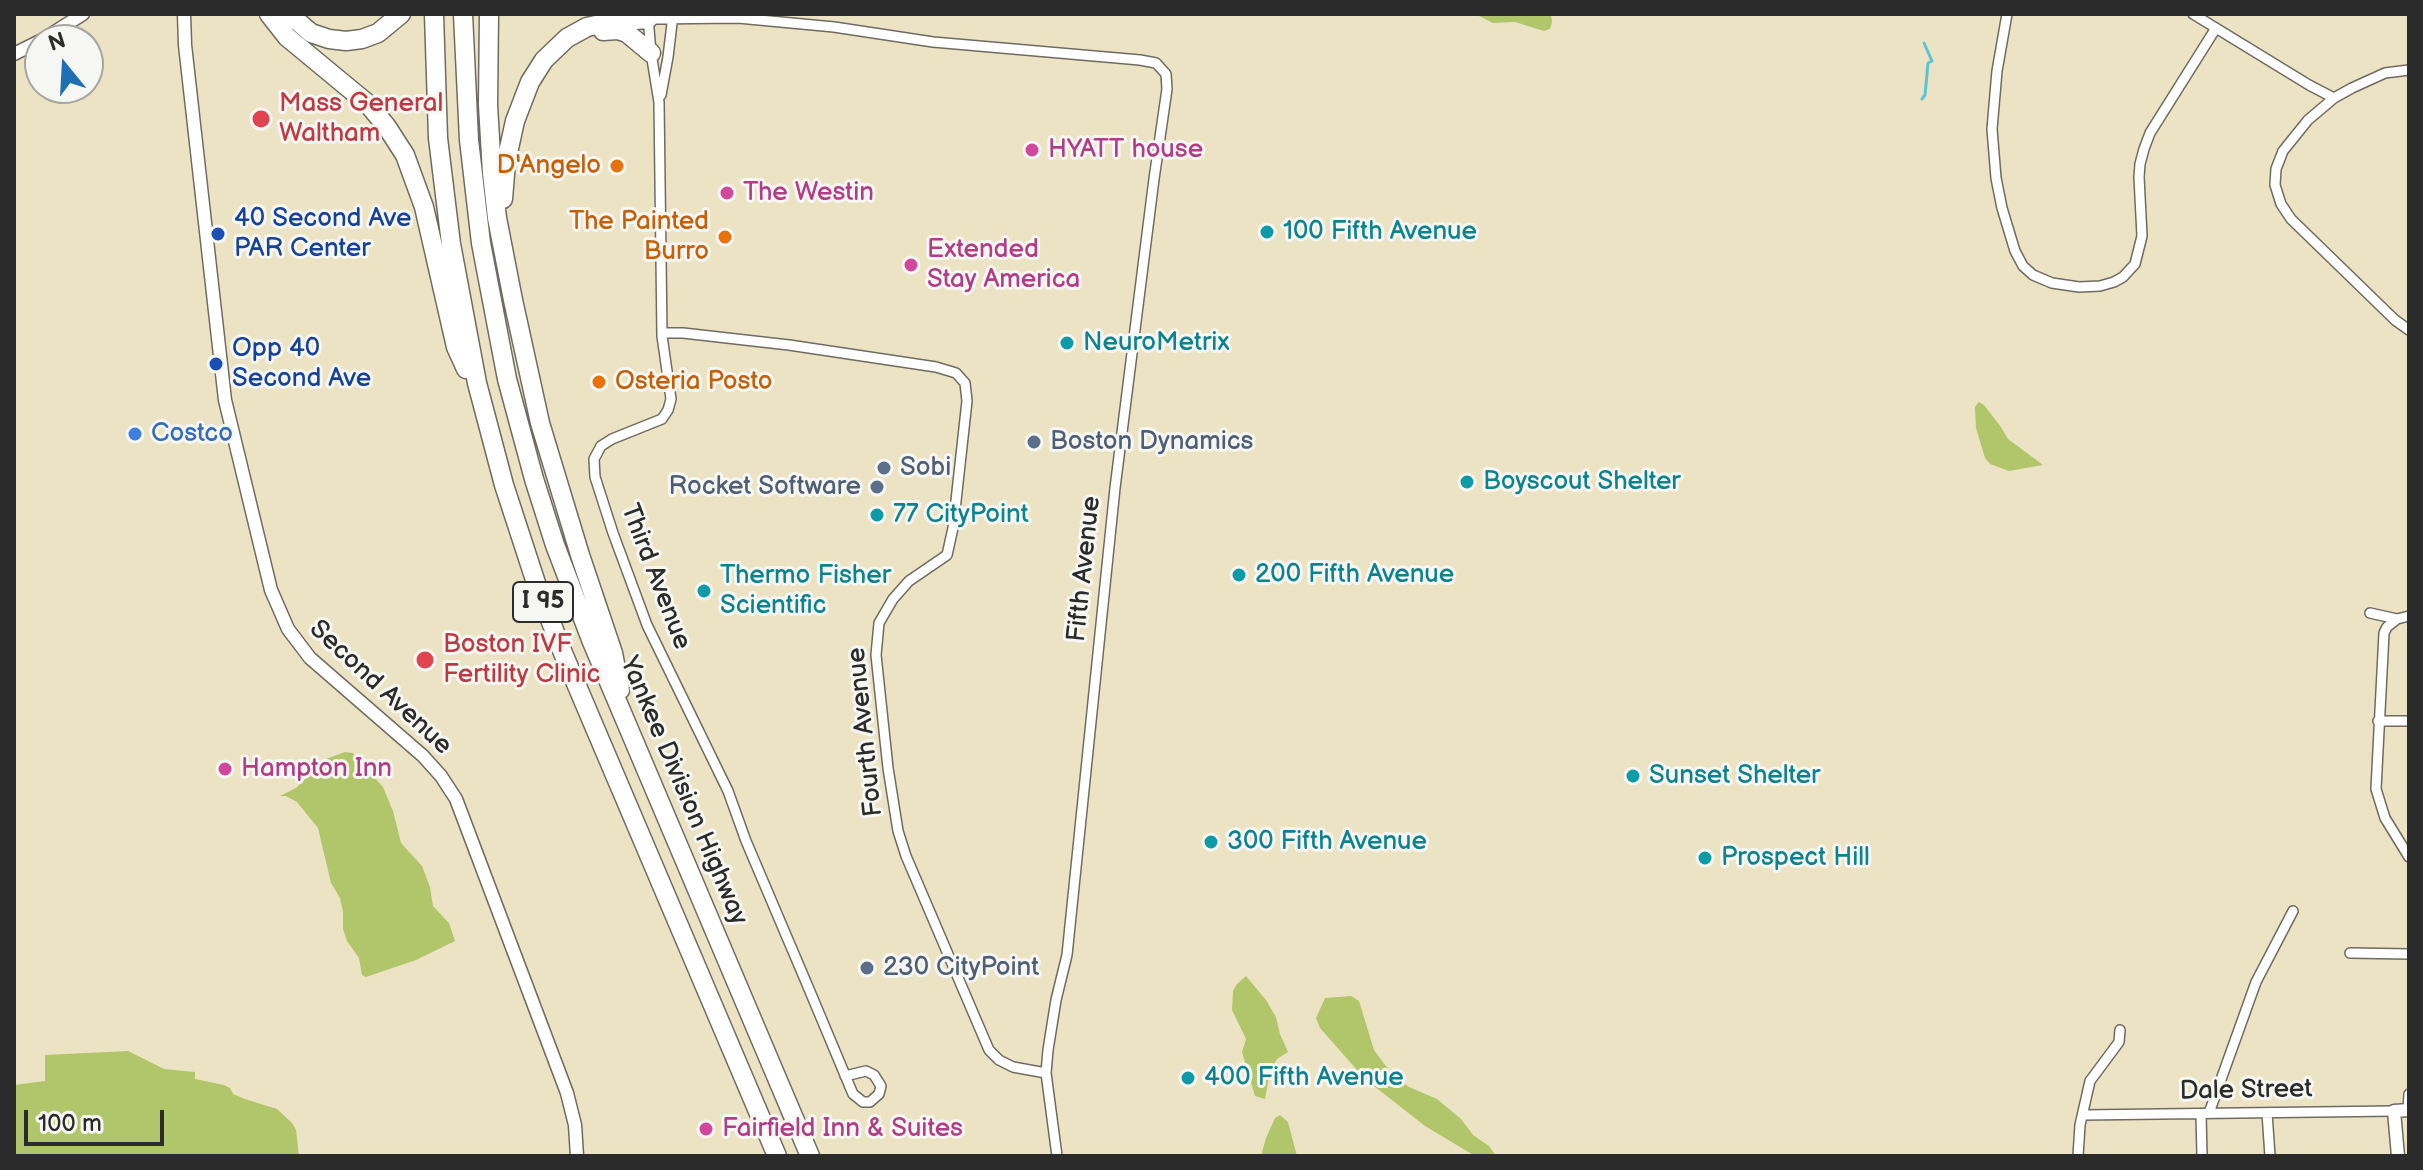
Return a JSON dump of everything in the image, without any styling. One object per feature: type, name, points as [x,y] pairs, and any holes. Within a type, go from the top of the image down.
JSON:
[{"type":"highway","points":[[269,14],[287,37],[368,104],[405,155],[424,207],[456,347],[482,404]]},
{"type":"highway","points":[[289,14],[311,33],[346,41],[378,33],[401,14]]},
{"type":"highway","name":"I 95","points":[[434,14],[436,103],[446,209],[460,302],[482,404],[511,508],[545,609],[777,1156]]},
{"type":"highway","name":"Yankee Division Highway","points":[[463,14],[466,107],[477,210],[489,289],[524,446],[555,545],[592,642],[810,1156]]},
{"type":"highway","points":[[489,14],[489,137],[497,218],[540,423],[613,653],[628,728]]},
{"type":"highway","points":[[504,249],[503,198],[509,145],[520,104],[539,67],[555,48],[581,30],[602,22],[648,17]]},
{"type":"highway","points":[[539,67],[578,40],[605,30],[627,33],[651,53]]},
{"type":"street","name":"Second Avenue","points":[[173,14],[185,45]]},
{"type":"street","name":"Second Avenue","points":[[184,14],[225,400],[271,590],[285,624],[304,652],[423,756],[456,799],[567,1093],[575,1125],[577,1156]]},
{"type":"street","points":[[2007,14],[1997,71],[1992,129],[2002,208],[2015,251],[2023,266],[2033,275],[2052,283],[2079,287],[2114,282],[2135,264],[2142,236],[2139,177],[2144,149],[2150,133],[2216,28]]},
{"type":"street","points":[[2193,14],[2334,98]]},
{"type":"street","name":"Third Avenue","points":[[659,102],[673,16]]},
{"type":"street","points":[[648,17],[733,16]]},
{"type":"street","name":"Fifth Avenue","points":[[733,16],[933,42],[1140,60],[1156,63],[1168,80],[1115,488],[1067,955],[1051,1027],[1046,1073],[1057,1156]]},
{"type":"street","name":"Third Avenue","points":[[648,17],[659,102],[662,333],[671,402],[662,419],[601,446],[594,459],[595,477],[647,625],[728,791],[845,1076]]},
{"type":"street","points":[[2409,70],[2385,73],[2334,98],[2308,120],[2283,151],[2276,169],[2275,185],[2281,204],[2310,238],[2409,330]]},
{"type":"street","name":"Fourth Avenue","points":[[662,333],[779,344],[936,367],[956,373],[965,383],[967,401],[952,539],[947,555],[905,586],[879,623],[876,655],[888,768],[898,831],[906,856],[989,1050],[1013,1067],[1046,1073]]},
{"type":"street","points":[[2370,613],[2397,619]]},
{"type":"street","points":[[2409,616],[2397,619],[2384,633],[2376,789],[2385,818],[2409,857]]},
{"type":"street","points":[[2378,721],[2409,721]]},
{"type":"street","points":[[2202,1156],[2205,1114],[2256,982],[2293,911]]},
{"type":"street","points":[[2350,953],[2409,954]]},
{"type":"street","points":[[2078,1156],[2090,1081],[2119,1042],[2120,1030]]},
{"type":"street","points":[[2398,1156],[2409,1094]]},
{"type":"street","name":"Dale Street","points":[[2083,1115],[2404,1110]]},
{"type":"street","points":[[2267,1113],[2270,1156]]},
{"type":"green space","points":[[1475,14],[1551,14],[1552,22],[1550,29],[1544,31],[1515,22],[1493,23]]},
{"type":"green space","points":[[1979,402],[2008,439],[2043,465],[2009,471],[1990,464],[1985,458],[1976,428],[1975,407]]},
{"type":"green space","points":[[345,752],[353,753],[359,759],[360,768],[383,787],[401,843],[422,866],[433,906],[449,923],[455,941],[416,960],[366,977],[362,975],[359,958],[343,929],[340,898],[331,883],[318,828],[297,802],[280,796],[296,788],[326,759]]},
{"type":"green space","points":[[1246,976],[1276,1017],[1288,1052],[1277,1059],[1270,1071],[1265,1099],[1255,1096],[1242,1052],[1246,1039],[1232,1010],[1233,991]]},
{"type":"green space","points":[[1351,996],[1359,1001],[1374,1050],[1391,1073],[1409,1087],[1437,1099],[1496,1156],[1475,1156],[1425,1126],[1365,1079],[1320,1028],[1316,1018],[1325,998]]},
{"type":"green space","points":[[128,1051],[164,1069],[195,1072],[195,1079],[224,1085],[233,1094],[277,1109],[296,1130],[299,1156],[14,1156],[14,1085],[45,1081],[45,1055]]},
{"type":"green space","points":[[1280,1115],[1288,1122],[1297,1156],[1261,1156],[1275,1118]]},
{"type":"waterway","points":[[1922,99],[1928,63],[1932,61],[1924,43]]},
{"type":"place","name":"Mass General Waltham","points":[[261,119]]},
{"type":"place","name":"HYATT house","points":[[1032,150]]},
{"type":"place","name":"D'Angelo","points":[[617,166]]},
{"type":"place","name":"The Westin","points":[[727,193]]},
{"type":"place","name":"100 Fifth Avenue","points":[[1267,232]]},
{"type":"place","name":"40 Second Ave PAR Center","points":[[218,234]]},
{"type":"place","name":"The Painted Burro","points":[[725,237]]},
{"type":"place","name":"Extended Stay America","points":[[911,265]]},
{"type":"place","name":"NeuroMetrix","points":[[1067,343]]},
{"type":"place","name":"Opp 40 Second Ave","points":[[216,364]]},
{"type":"place","name":"Osteria Posto","points":[[599,382]]},
{"type":"place","name":"Costco","points":[[135,434]]},
{"type":"place","name":"Boston Dynamics","points":[[1034,442]]},
{"type":"place","name":"Sobi","points":[[884,468]]},
{"type":"place","name":"Boyscout Shelter","points":[[1467,482]]},
{"type":"place","name":"Rocket Software","points":[[877,487]]},
{"type":"place","name":"77 CityPoint","points":[[877,515]]},
{"type":"place","name":"200 Fifth Avenue","points":[[1239,575]]},
{"type":"place","name":"Thermo Fisher Scientific","points":[[704,591]]},
{"type":"place","name":"Boston IVF Fertility Clinic","points":[[425,660]]},
{"type":"place","name":"Hampton Inn","points":[[225,769]]},
{"type":"place","name":"Sunset Shelter","points":[[1633,776]]},
{"type":"place","name":"300 Fifth Avenue","points":[[1211,842]]},
{"type":"place","name":"Prospect Hill","points":[[1705,858]]},
{"type":"place","name":"230 CityPoint","points":[[867,968]]},
{"type":"place","name":"400 Fifth Avenue","points":[[1188,1078]]},
{"type":"place","name":"Fairfield Inn & Suites","points":[[706,1129]]}]
